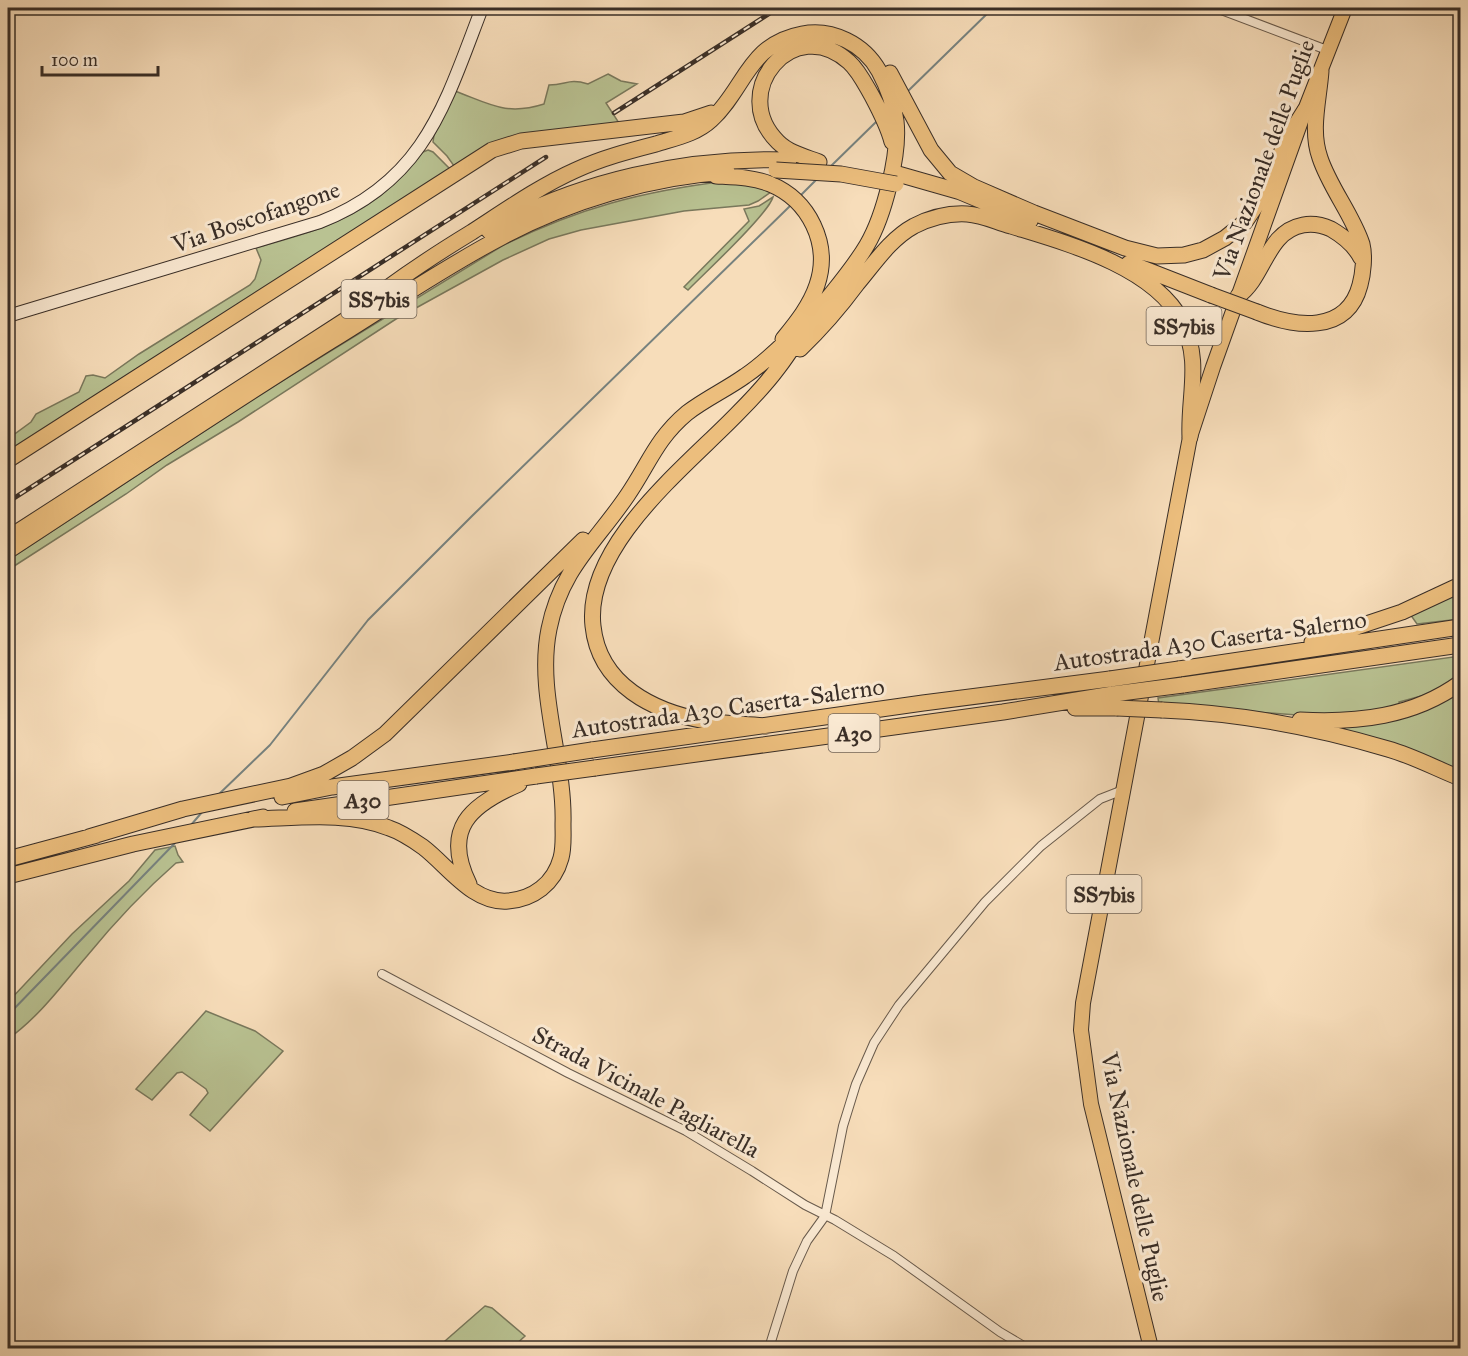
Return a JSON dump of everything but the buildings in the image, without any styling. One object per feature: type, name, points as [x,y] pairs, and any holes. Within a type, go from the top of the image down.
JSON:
[{"type":"highway","points":[[354,314],[412,269],[554,181],[594,162],[694,131],[712,119],[756,58],[770,46],[794,36],[808,33],[826,34],[845,39],[873,62],[886,75],[895,113],[897,135],[896,175],[870,241],[853,266],[773,364],[734,417],[648,503],[621,535],[606,562],[595,597],[592,624],[603,661],[616,680],[629,691],[662,708],[707,721],[766,726]]},
{"type":"highway","points":[[793,157],[770,133],[761,108],[762,85],[765,75],[774,62],[792,50],[823,48],[833,51],[850,63],[866,86],[931,150],[950,173],[974,187],[1034,213]]},
{"type":"highway","name":"SS7bis","points":[[957,191],[1134,265],[1280,320],[1312,323],[1334,319],[1346,311],[1358,292],[1362,280],[1363,248],[1355,226],[1326,172],[1318,149],[1315,119],[1321,71]]},
{"type":"highway","points":[[8,460],[492,150],[520,141],[684,122],[716,110],[729,96]]},
{"type":"highway","name":"SS7bis","points":[[8,538],[354,314],[496,227],[558,200],[605,184],[678,167],[793,157],[863,167],[957,191],[1034,213],[1141,253],[1184,255],[1215,245],[1236,231],[1255,209],[1288,137],[1305,110]]},
{"type":"highway","name":"SS7bis","points":[[8,551],[306,357],[502,237],[560,211],[638,186],[720,172],[774,177],[841,174],[896,175],[1029,230],[1099,256],[1134,265]]},
{"type":"highway","points":[[773,364],[817,285],[821,266],[819,238],[809,218],[774,177]]},
{"type":"highway","points":[[253,819],[360,819],[403,834],[423,847],[483,897],[507,901],[532,895],[551,880],[561,858],[563,846],[563,792],[545,656],[553,613],[569,573],[634,486],[658,442],[688,412],[745,376],[773,364],[802,347],[840,307],[891,244],[916,225],[948,215],[965,214],[981,215],[1029,230]]},
{"type":"highway","name":"SS7bis","points":[[1238,296],[1246,291],[1272,247],[1281,236],[1293,228],[1314,224],[1326,227],[1349,243],[1359,253],[1362,261]]},
{"type":"highway","name":"SS7bis","points":[[1099,256],[1142,279],[1170,303],[1181,320],[1193,356],[1193,393],[1189,413],[1190,437]]},
{"type":"highway","points":[[592,543],[618,521],[648,503]]},
{"type":"highway","points":[[8,859],[180,813],[242,800],[324,774],[352,758],[385,734],[576,547],[613,514]]},
{"type":"highway","points":[[1271,655],[1402,612],[1461,585]]},
{"type":"highway","name":"Autostrada A30 Caserta-Salerno","points":[[242,800],[766,726],[1113,694],[1179,669],[1461,627]]},
{"type":"highway","name":"Autostrada A30 Caserta-Salerno","points":[[8,876],[192,831],[331,805],[1461,645]]},
{"type":"highway","points":[[1113,694],[1162,710],[1325,721],[1377,718],[1419,706],[1461,683]]},
{"type":"highway","points":[[1249,716],[1390,749],[1461,778]]},
{"type":"highway","points":[[472,889],[458,857],[460,837],[468,817],[488,798],[536,777]]},
{"type":"main road","name":"Via Nazionale delle Puglie","points":[[1151,1348],[1091,1104],[1081,1030],[1083,1003],[1190,437],[1305,110],[1345,8]]},
{"type":"street","name":"Via Boscofangone","points":[[8,316],[259,242],[320,222],[361,203],[399,173],[429,133],[443,107],[482,8]]},
{"type":"street","points":[[1216,8],[1327,50]]},
{"type":"street","points":[[769,1348],[793,1271],[807,1241],[825,1216],[843,1126],[856,1084],[874,1043],[899,1005],[985,902],[1041,846],[1100,799],[1124,790]]},
{"type":"street","name":"Strada Vicinale Pagliarella","points":[[382,974],[568,1073],[686,1131],[805,1205],[835,1220],[894,1256],[1000,1332],[1027,1348]]},
{"type":"green space","points":[[608,74],[621,81],[637,84],[606,103],[619,123],[454,166],[433,142],[434,135],[455,91],[498,107],[519,109],[544,104],[549,85],[572,82],[588,84]]},
{"type":"green space","points":[[428,150],[449,168],[448,171],[8,454],[8,439],[31,422],[36,414],[79,392],[86,376],[105,378],[139,354],[250,285],[255,279],[261,260],[256,248],[332,224],[360,210],[387,190],[423,152]]},
{"type":"green space","points":[[727,181],[751,184],[771,192],[749,205],[684,211],[581,230],[549,239],[503,260],[396,319],[8,570],[8,560],[262,393],[502,246],[584,211],[667,190]]},
{"type":"green space","points":[[773,197],[761,215],[737,242],[688,290],[684,287],[749,221],[744,209],[759,206]]},
{"type":"green space","points":[[1460,589],[1460,619],[1417,624],[1410,614]]},
{"type":"green space","points":[[1460,656],[1460,677],[1425,695],[1399,702],[1401,708],[1324,717],[1159,705],[1158,698]]},
{"type":"green space","points":[[1460,688],[1460,777],[1329,727]]},
{"type":"green space","points":[[175,846],[183,862],[176,863],[141,896],[40,1010],[8,1039],[8,1002],[72,934],[129,881],[155,850]]},
{"type":"green space","points":[[206,1011],[255,1031],[283,1051],[210,1131],[190,1115],[208,1093],[206,1089],[182,1072],[177,1073],[152,1100],[136,1089]]},
{"type":"green space","points":[[485,1306],[492,1308],[525,1336],[512,1348],[437,1348]]},
{"type":"waterway","points":[[907,92],[993,8]]},
{"type":"waterway","points":[[830,167],[877,121]]},
{"type":"waterway","points":[[800,196],[817,179]]},
{"type":"waterway","points":[[217,796],[270,745],[368,620],[791,205]]},
{"type":"waterway","points":[[191,825],[203,811]]},
{"type":"waterway","points":[[8,1015],[175,843]]},
{"type":"railway","points":[[614,113],[778,8]]},
{"type":"railway","points":[[8,502],[546,157]]}]
